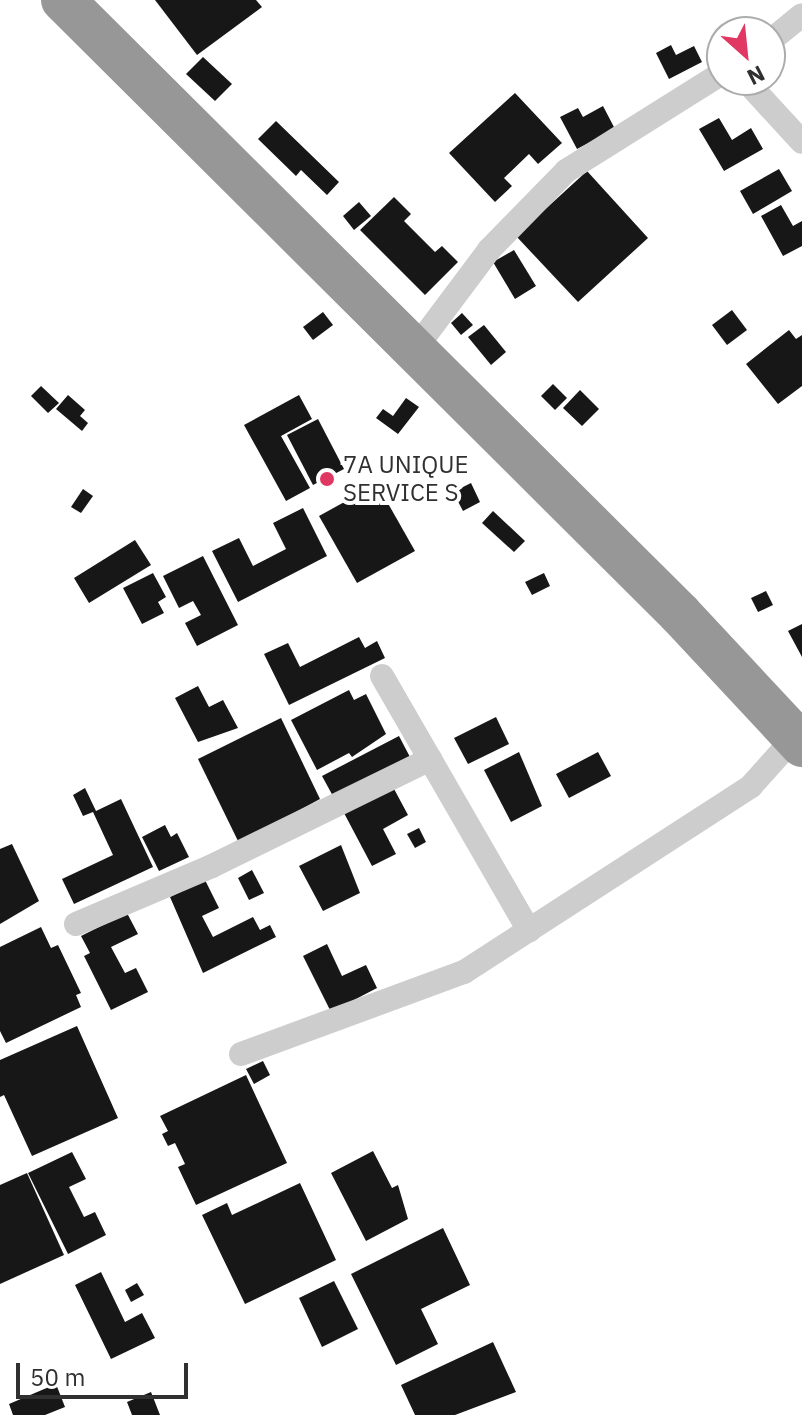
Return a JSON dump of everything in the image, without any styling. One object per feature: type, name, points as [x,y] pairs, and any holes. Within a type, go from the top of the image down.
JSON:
[{"type":"highway","points":[[63,0],[680,614],[798,742]]},
{"type":"street","points":[[415,349],[489,250],[566,171],[706,83]]},
{"type":"street","points":[[760,96],[802,142]]},
{"type":"street","points":[[382,676],[529,931]]},
{"type":"street","points":[[241,1054],[464,972],[751,786],[798,742]]},
{"type":"street","points":[[76,924],[212,866],[430,759]]},
{"type":"building","points":[[155,0],[256,0],[262,7],[197,55]]},
{"type":"building","points":[[671,45],[676,55],[694,46],[702,62],[669,79],[656,53]]},
{"type":"building","points":[[203,57],[232,84],[215,101],[186,74]]},
{"type":"building","points":[[515,93],[562,143],[538,164],[529,154],[504,178],[512,186],[495,202],[449,153]]},
{"type":"building","points":[[603,106],[615,129],[577,149],[560,117],[578,108],[583,117]]},
{"type":"building","points":[[719,118],[732,140],[751,128],[763,149],[724,171],[699,129]]},
{"type":"building","points":[[276,121],[339,182],[327,195],[301,170],[296,176],[258,139]]},
{"type":"building","points":[[779,169],[792,191],[753,214],[740,191]]},
{"type":"building","points":[[587,171],[648,238],[578,302],[516,236]]},
{"type":"building","points":[[394,197],[411,214],[404,221],[435,252],[442,246],[458,262],[425,295],[360,230]]},
{"type":"building","points":[[359,202],[371,216],[354,230],[343,216]]},
{"type":"building","points":[[781,205],[793,226],[802,221],[802,246],[783,256],[761,216]]},
{"type":"building","points":[[514,250],[536,286],[515,299],[493,262]]},
{"type":"building","points":[[732,310],[747,330],[727,345],[712,325]]},
{"type":"building","points":[[323,312],[333,325],[313,340],[303,327]]},
{"type":"building","points":[[462,313],[473,325],[461,335],[451,323]]},
{"type":"building","points":[[484,325],[506,352],[491,365],[468,337]]},
{"type":"building","points":[[789,330],[796,339],[802,335],[802,386],[778,404],[746,364]]},
{"type":"building","points":[[553,384],[567,398],[555,410],[541,396]]},
{"type":"building","points":[[41,386],[59,403],[48,413],[31,396]]},
{"type":"building","points":[[580,390],[599,409],[582,426],[563,408]]},
{"type":"building","points":[[68,395],[85,410],[80,416],[88,423],[82,431],[56,409]]},
{"type":"building","points":[[299,395],[312,419],[281,436],[310,488],[286,501],[244,425]]},
{"type":"building","points":[[406,398],[419,407],[398,434],[376,418],[383,409],[393,416]]},
{"type":"building","points":[[318,419],[344,469],[313,485],[287,435]]},
{"type":"building","points":[[471,483],[480,502],[463,511],[453,492]]},
{"type":"building","points":[[377,484],[415,551],[357,583],[319,516]]},
{"type":"building","points":[[83,489],[93,496],[81,513],[71,507]]},
{"type":"building","points":[[303,508],[327,556],[238,602],[212,551],[239,538],[253,566],[286,549],[273,523]]},
{"type":"building","points":[[493,511],[525,541],[514,552],[482,523]]},
{"type":"building","points":[[135,540],[151,565],[89,603],[74,578]]},
{"type":"building","points":[[203,556],[238,625],[197,646],[185,623],[201,615],[193,601],[179,608],[163,576]]},
{"type":"building","points":[[153,573],[166,597],[158,602],[164,613],[142,624],[123,588]]},
{"type":"building","points":[[544,573],[550,586],[532,595],[525,582]]},
{"type":"building","points":[[766,591],[773,605],[758,612],[751,598]]},
{"type":"building","points":[[802,624],[802,657],[788,631]]},
{"type":"building","points":[[359,637],[365,648],[377,641],[385,658],[289,705],[264,654],[288,643],[300,667]]},
{"type":"building","points":[[198,686],[209,707],[223,700],[238,728],[198,742],[175,698]]},
{"type":"building","points":[[349,690],[354,700],[366,694],[386,734],[352,757],[349,753],[317,770],[291,720]]},
{"type":"building","points":[[496,717],[509,744],[468,764],[454,738]]},
{"type":"building","points":[[281,718],[320,799],[239,843],[198,759]]},
{"type":"building","points":[[399,736],[411,759],[334,798],[322,776]]},
{"type":"building","points":[[519,752],[542,806],[511,822],[484,770]]},
{"type":"building","points":[[598,752],[611,776],[569,798],[556,774]]},
{"type":"building","points":[[393,787],[408,815],[383,829],[396,854],[372,866],[344,813]]},
{"type":"building","points":[[85,788],[96,811],[121,799],[153,867],[74,904],[62,879],[113,855],[93,812],[83,816],[73,795]]},
{"type":"building","points":[[165,825],[171,837],[177,833],[189,857],[159,871],[142,837]]},
{"type":"building","points":[[419,828],[426,842],[415,848],[407,834]]},
{"type":"building","points":[[12,844],[39,901],[0,924],[0,849]]},
{"type":"building","points":[[341,845],[360,893],[323,911],[299,866]]},
{"type":"building","points":[[252,870],[264,893],[249,900],[238,878]]},
{"type":"building","points":[[205,880],[219,908],[202,916],[213,937],[253,917],[260,930],[270,925],[276,937],[203,973],[170,897]]},
{"type":"building","points":[[127,913],[138,934],[111,947],[125,973],[136,968],[148,992],[111,1010],[84,956],[90,953],[81,936]]},
{"type":"building","points":[[41,927],[51,948],[58,945],[81,993],[76,995],[81,1007],[6,1043],[0,1031],[0,947]]},
{"type":"building","points":[[327,944],[342,976],[366,965],[377,988],[331,1012],[303,956]]},
{"type":"building","points":[[77,1026],[118,1118],[32,1156],[4,1095],[0,1097],[0,1060]]},
{"type":"building","points":[[263,1061],[270,1075],[254,1084],[246,1069]]},
{"type":"building","points":[[246,1075],[287,1163],[196,1205],[178,1167],[185,1164],[175,1143],[168,1146],[162,1134],[168,1131],[160,1116]]},
{"type":"building","points":[[373,1151],[392,1188],[398,1185],[408,1219],[366,1241],[331,1173]]},
{"type":"building","points":[[72,1152],[86,1179],[69,1187],[84,1217],[95,1212],[106,1235],[68,1254],[28,1173]]},
{"type":"building","points":[[27,1173],[64,1255],[0,1284],[0,1185]]},
{"type":"building","points":[[300,1183],[336,1260],[245,1304],[202,1215],[227,1203],[232,1215]]},
{"type":"building","points":[[443,1228],[470,1285],[421,1309],[438,1344],[396,1365],[351,1274]]},
{"type":"building","points":[[101,1272],[125,1322],[142,1313],[155,1338],[111,1359],[75,1285]]},
{"type":"building","points":[[334,1281],[358,1329],[322,1347],[299,1298]]},
{"type":"building","points":[[137,1283],[144,1295],[131,1302],[125,1290]]},
{"type":"building","points":[[493,1342],[516,1392],[455,1415],[415,1415],[401,1385]]},
{"type":"building","points":[[56,1384],[65,1407],[45,1415],[13,1415],[9,1404]]},
{"type":"building","points":[[151,1392],[160,1415],[132,1415],[127,1402]]},
{"type":"place","name":"7A UNIQUE SERVICE S","points":[[327,479]]}]
